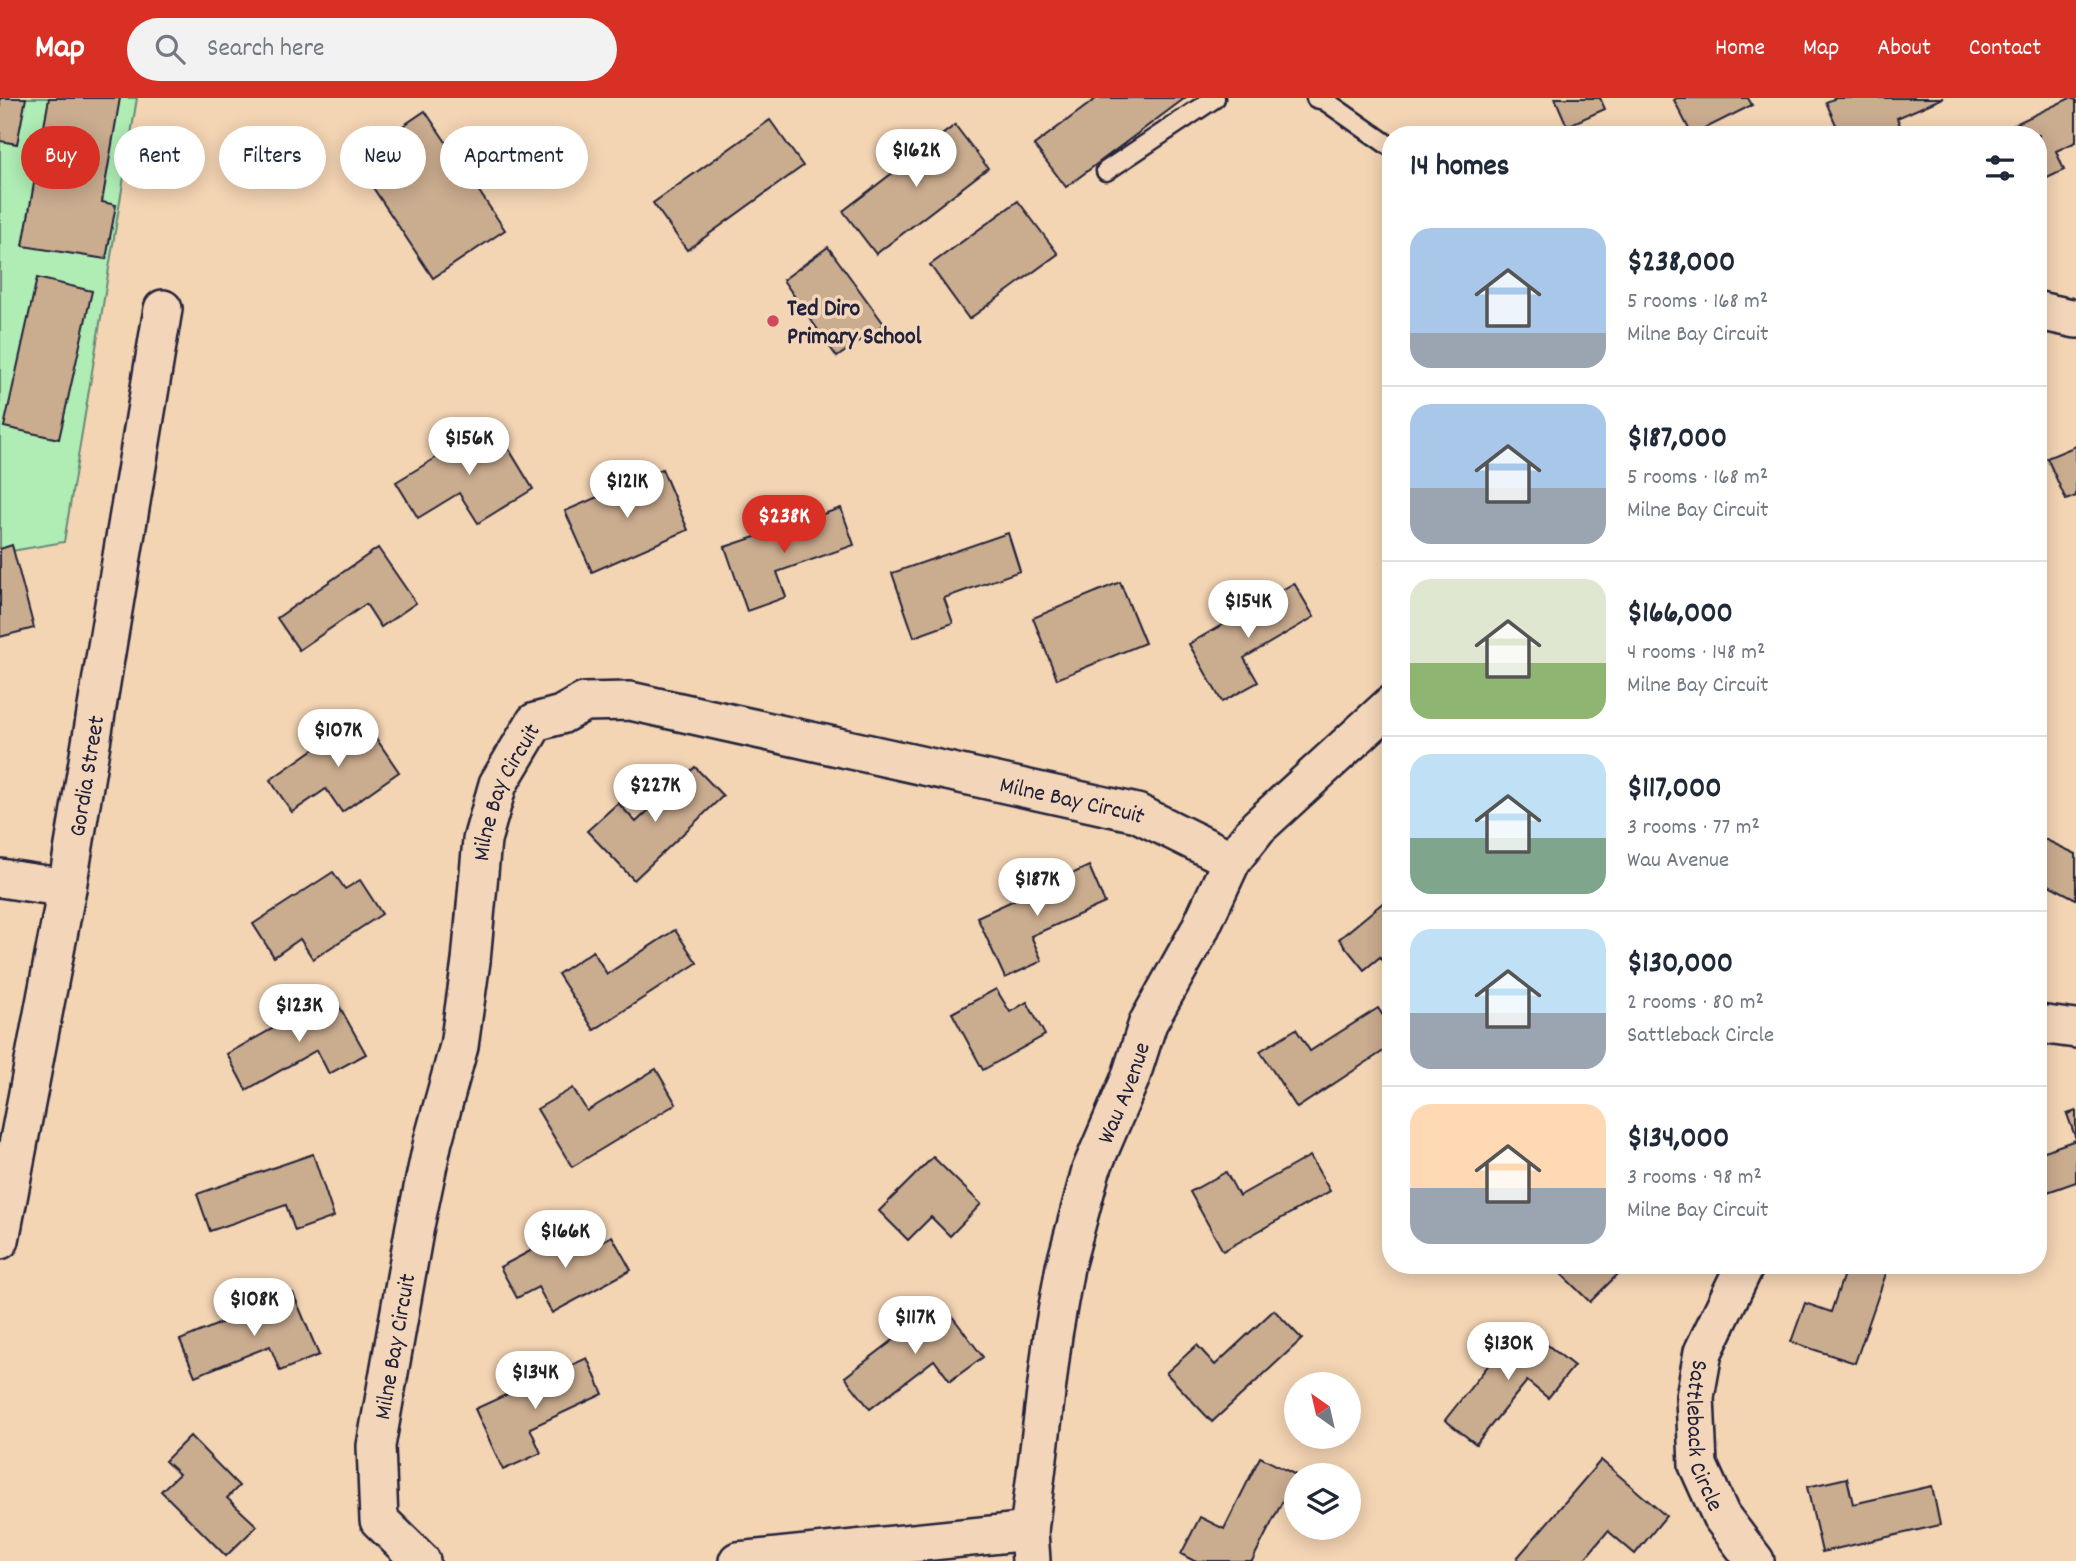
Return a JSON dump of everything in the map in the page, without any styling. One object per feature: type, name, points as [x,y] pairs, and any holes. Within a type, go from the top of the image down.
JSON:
[{"type":"street","name":"Gordia Street","points":[[0,1240],[67,888],[163,309]]},
{"type":"street","points":[[2047,313],[2076,319]]},
{"type":"street","name":"Milne Bay Circuit","points":[[421,1561],[379,1520],[376,1446],[415,1226],[433,1141],[459,1046],[471,961],[482,840],[498,784],[535,722],[561,715],[584,702],[630,702],[1137,813],[1232,860]]},
{"type":"street","name":"Wau Avenue","points":[[1030,1546],[1055,1321],[1065,1267],[1091,1170],[1130,1079],[1148,1023],[1198,933],[1232,860],[1258,827],[1382,713]]},
{"type":"street","points":[[0,878],[67,888]]},
{"type":"street","points":[[2047,1025],[2076,1029]]},
{"type":"street","name":"Sattleback Circle","points":[[1741,1274],[1703,1352],[1695,1397],[1698,1465],[1721,1516],[1755,1561]]},
{"type":"street","points":[[738,1561],[1030,1546]]},
{"type":"lane","points":[[1106,171],[1215,98]]},
{"type":"lane","points":[[1316,98],[1324,100],[1382,141]]},
{"type":"green space","points":[[0,98],[137,98],[132,126],[114,126],[114,189],[122,189],[64,542],[0,553]]},
{"type":"building","points":[[0,98],[26,98],[17,144],[0,141]]},
{"type":"building","points":[[49,98],[120,98],[102,202],[116,205],[106,259],[23,246],[33,189],[100,189],[100,126],[44,126]]},
{"type":"building","points":[[1097,98],[1185,98],[1066,187],[1034,145]]},
{"type":"building","points":[[1555,98],[1600,98],[1605,109],[1567,126]]},
{"type":"building","points":[[1748,98],[1752,105],[1710,126],[1687,126],[1674,100]]},
{"type":"building","points":[[1836,98],[1943,98],[1897,118],[1900,126],[1837,126],[1826,102]]},
{"type":"building","points":[[2070,98],[2076,100],[2076,142],[2056,151],[2064,170],[2047,178],[2047,126],[2011,126]]},
{"type":"building","points":[[425,111],[440,133],[440,189],[477,189],[505,230],[433,278],[374,189],[426,189],[426,126],[403,126]]},
{"type":"building","points":[[770,120],[803,166],[687,250],[653,203]]},
{"type":"building","points":[[955,125],[988,168],[876,254],[843,211]]},
{"type":"building","points":[[1018,201],[1058,254],[969,319],[930,265]]},
{"type":"building","points":[[828,247],[884,324],[837,357],[783,280]]},
{"type":"building","points":[[37,278],[92,291],[59,439],[4,427]]},
{"type":"building","points":[[493,423],[533,489],[478,523],[459,493],[418,518],[396,482]]},
{"type":"building","points":[[2076,446],[2076,496],[2066,500],[2047,458]]},
{"type":"building","points":[[662,469],[688,530],[592,572],[565,511]]},
{"type":"building","points":[[841,508],[854,545],[777,572],[786,597],[747,611],[725,547]]},
{"type":"building","points":[[1008,533],[1020,571],[944,598],[953,623],[914,637],[892,573]]},
{"type":"building","points":[[12,545],[34,628],[0,637],[0,549]]},
{"type":"building","points":[[378,548],[416,603],[381,627],[366,604],[299,650],[277,618]]},
{"type":"building","points":[[1120,582],[1145,643],[1057,679],[1033,618]]},
{"type":"building","points":[[1294,583],[1314,617],[1244,658],[1258,682],[1222,702],[1189,644]]},
{"type":"building","points":[[361,716],[399,772],[342,812],[326,789],[292,812],[270,780]]},
{"type":"building","points":[[695,767],[723,796],[634,880],[587,831],[618,803],[636,822]]},
{"type":"building","points":[[2047,840],[2076,854],[2076,899],[2047,884]]},
{"type":"building","points":[[1089,866],[1105,903],[1031,936],[1042,961],[1005,978],[977,917]]},
{"type":"building","points":[[333,872],[345,889],[360,880],[382,914],[313,959],[300,939],[274,957],[253,924]]},
{"type":"building","points":[[1382,903],[1382,959],[1380,957],[1364,970],[1339,939]]},
{"type":"building","points":[[675,930],[697,963],[594,1030],[558,974],[593,951],[607,974]]},
{"type":"building","points":[[996,989],[1010,1012],[1027,1002],[1045,1035],[983,1070],[952,1013]]},
{"type":"building","points":[[333,995],[366,1054],[329,1074],[317,1050],[246,1090],[227,1054]]},
{"type":"building","points":[[1378,1008],[1382,1014],[1382,1052],[1297,1108],[1260,1051],[1296,1029],[1310,1051]]},
{"type":"building","points":[[656,1069],[676,1104],[572,1167],[537,1109],[573,1088],[587,1111]]},
{"type":"building","points":[[2076,1111],[2076,1139],[2067,1114]]},
{"type":"building","points":[[2076,1140],[2076,1182],[2047,1192],[2047,1150]]},
{"type":"building","points":[[313,1154],[334,1217],[295,1231],[286,1205],[210,1231],[197,1194]]},
{"type":"building","points":[[1310,1156],[1330,1191],[1223,1251],[1190,1192],[1226,1172],[1239,1196]]},
{"type":"building","points":[[933,1157],[981,1204],[950,1236],[931,1217],[908,1240],[879,1211]]},
{"type":"building","points":[[570,1230],[582,1252],[612,1236],[631,1270],[552,1313],[538,1287],[517,1298],[500,1267]]},
{"type":"building","points":[[1561,1274],[1618,1274],[1590,1302]]},
{"type":"building","points":[[1844,1274],[1886,1274],[1855,1363],[1791,1342],[1805,1303],[1831,1312]]},
{"type":"building","points":[[293,1293],[319,1355],[280,1371],[270,1346],[195,1376],[180,1340]]},
{"type":"building","points":[[942,1303],[983,1357],[950,1381],[934,1360],[870,1409],[845,1377]]},
{"type":"building","points":[[1274,1310],[1302,1339],[1212,1422],[1166,1373],[1197,1345],[1215,1365]]},
{"type":"building","points":[[1521,1324],[1574,1366],[1548,1398],[1527,1381],[1476,1444],[1445,1420]]},
{"type":"building","points":[[587,1358],[603,1394],[530,1428],[541,1453],[503,1470],[475,1409]]},
{"type":"building","points":[[190,1436],[239,1486],[227,1498],[257,1526],[226,1556],[161,1491],[179,1474],[165,1461]]},
{"type":"building","points":[[1260,1457],[1284,1469],[1284,1498],[1252,1561],[1194,1561],[1181,1554],[1200,1517],[1224,1529]]},
{"type":"building","points":[[1601,1460],[1666,1516],[1635,1554],[1608,1531],[1583,1561],[1520,1561],[1517,1558]]},
{"type":"building","points":[[1847,1478],[1853,1504],[1932,1486],[1940,1525],[1822,1552],[1807,1487]]},
{"type":"place","name":"Ted Diro Primary School","points":[[773,321]]}]
